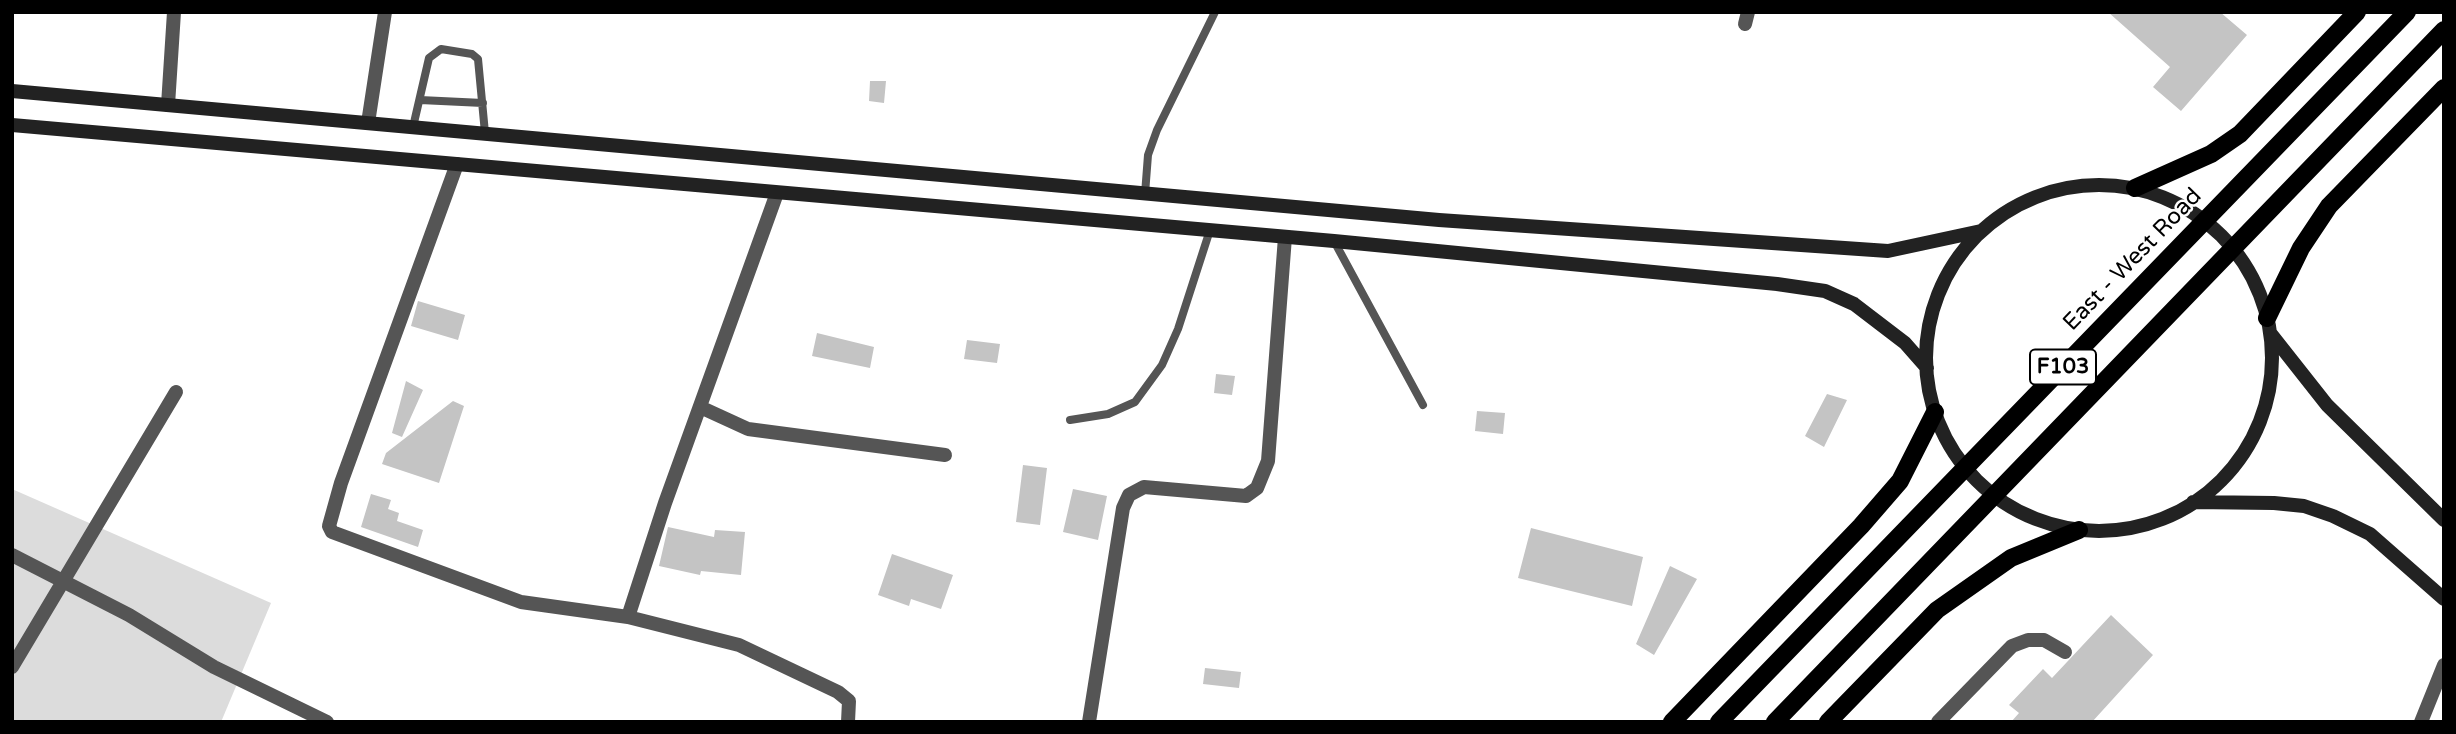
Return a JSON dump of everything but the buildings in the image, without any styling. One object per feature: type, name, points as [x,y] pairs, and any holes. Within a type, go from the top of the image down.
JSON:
[{"type":"main road","points":[[2135,188],[2211,154],[2241,134],[2357,12]]},
{"type":"main road","name":"East - West Road","points":[[1719,722],[2407,12]]},
{"type":"main road","name":"F103","points":[[1775,722],[2444,30]]},
{"type":"main road","points":[[2269,325],[2301,248],[2329,206],[2444,88]]},
{"type":"main road","points":[[12,91],[1426,219],[1888,251],[1981,231]]},
{"type":"main road","points":[[12,125],[1334,241],[1825,291],[1854,304],[1882,324],[1927,368]]},
{"type":"main road","points":[[2090,185],[2135,188],[2190,210],[2214,228],[2244,262],[2258,289],[2269,325],[2270,378],[2259,422],[2232,467],[2193,502],[2138,526],[2108,531],[2078,530],[2048,523],[2019,511],[1984,487],[1957,456],[1935,412],[1927,368],[1930,322],[1939,293],[1953,266],[1981,231],[2018,205],[2046,193],[2090,185]]},
{"type":"main road","points":[[2269,325],[2327,405],[2444,520]]},
{"type":"main road","points":[[1672,722],[1861,526],[1900,481],[1935,412]]},
{"type":"main road","points":[[2193,502],[2274,503],[2304,506],[2333,516],[2370,534],[2444,599]]},
{"type":"main road","points":[[1828,722],[1937,610],[2011,558],[2078,530]]},
{"type":"street","points":[[168,105],[174,12]]},
{"type":"street","points":[[368,123],[385,12]]},
{"type":"street","points":[[457,164],[341,483],[329,526],[332,532],[522,602],[628,617],[739,645],[838,692],[849,701],[848,722]]},
{"type":"street","points":[[628,617],[777,193]]},
{"type":"street","points":[[1089,722],[1123,508],[1129,495],[1144,487],[1246,496],[1257,488],[1268,461],[1285,237]]},
{"type":"street","points":[[12,667],[176,392]]},
{"type":"street","points":[[700,407],[748,429],[945,455]]},
{"type":"street","points":[[12,555],[129,615],[214,667],[327,722]]},
{"type":"street","points":[[1938,722],[2012,646],[2028,639],[2044,640],[2064,652]]},
{"type":"street","points":[[2421,722],[2444,665]]},
{"type":"lane","points":[[1145,194],[1148,155],[1157,130],[1215,12]]},
{"type":"lane","points":[[413,127],[429,58],[441,49],[472,54],[478,59],[485,134]]},
{"type":"lane","points":[[420,100],[483,103]]},
{"type":"lane","points":[[1070,420],[1108,414],[1135,402],[1162,365],[1178,329],[1210,230]]},
{"type":"lane","points":[[1334,241],[1423,405]]},
{"type":"shaded area","points":[[12,489],[271,603],[221,722],[12,722]]}]
